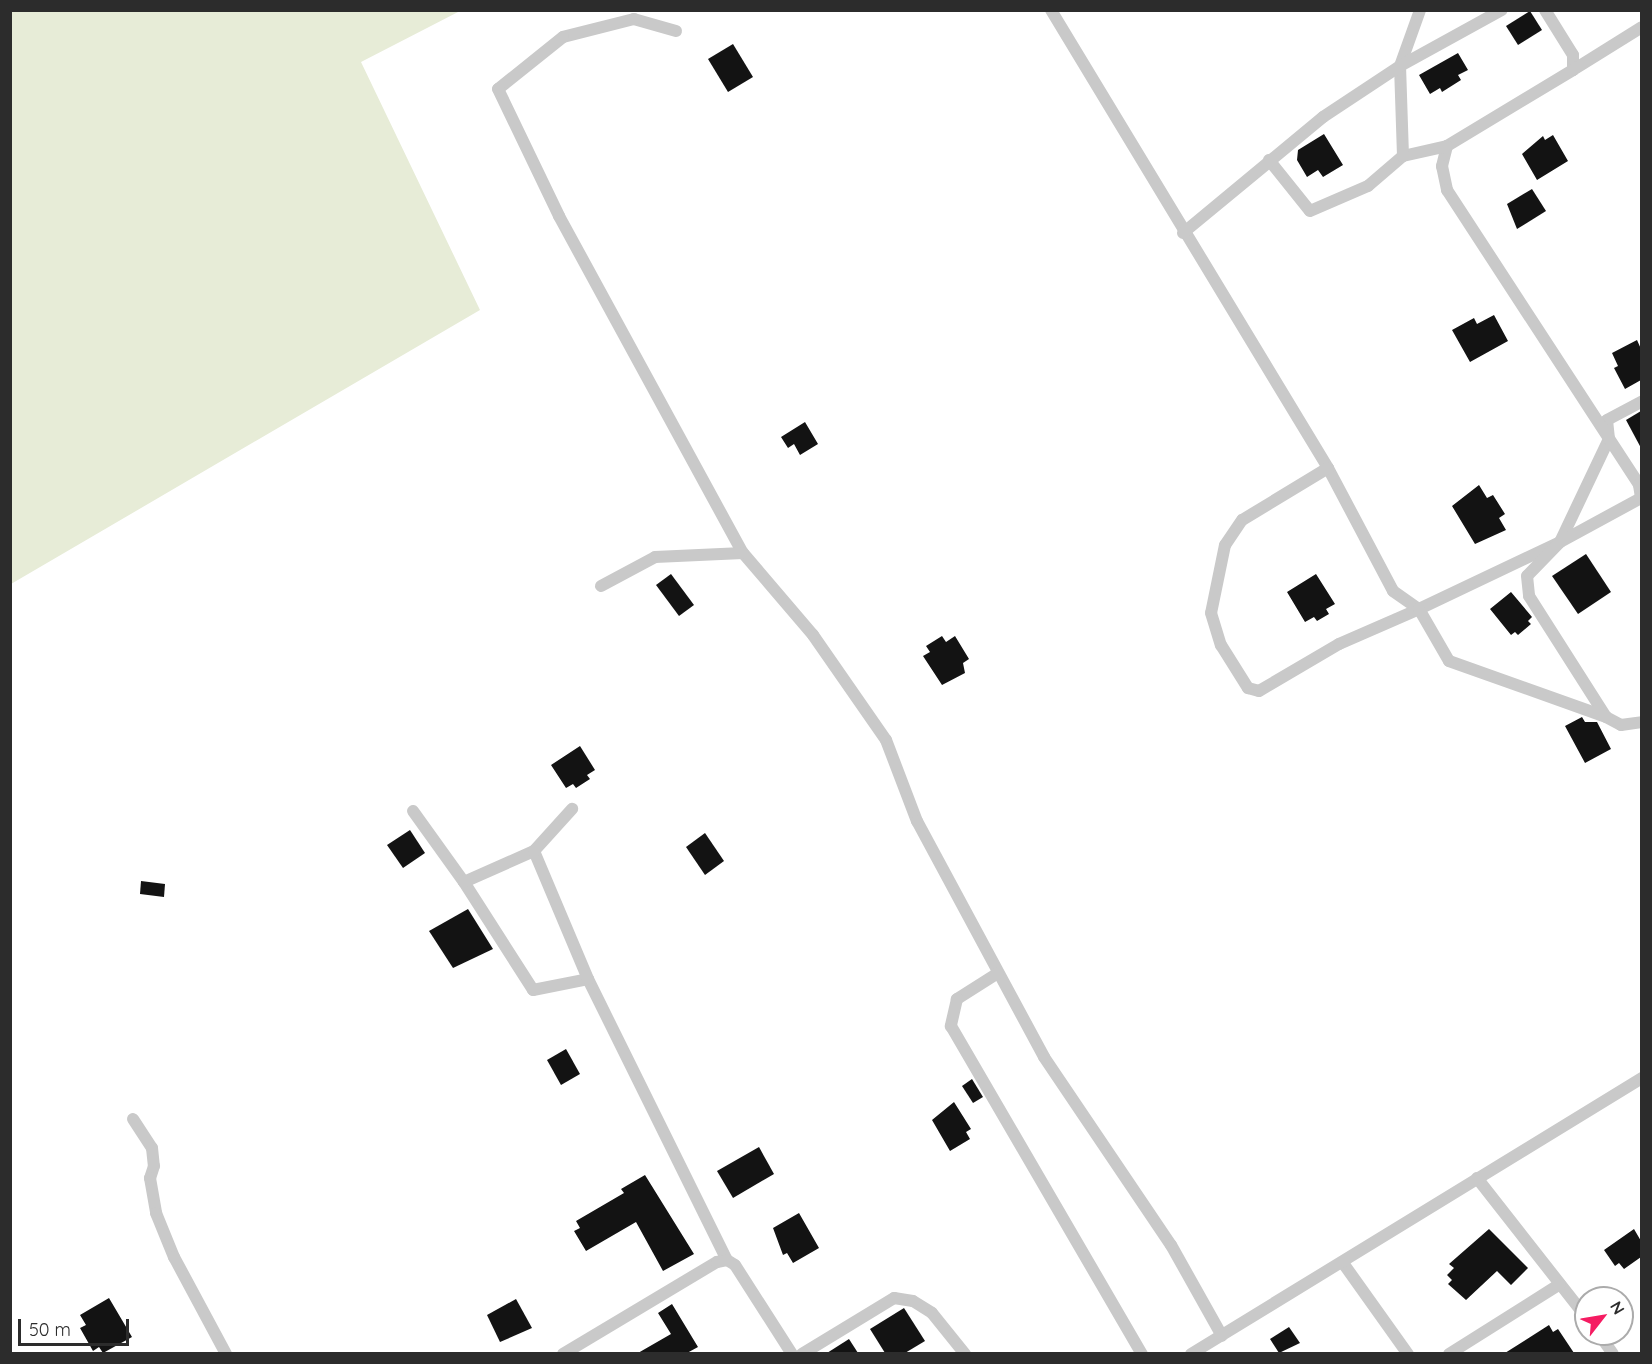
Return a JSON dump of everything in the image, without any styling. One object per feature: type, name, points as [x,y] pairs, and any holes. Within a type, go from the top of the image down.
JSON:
[{"type":"street","points":[[1051,10],[1183,232],[1328,468],[1393,591],[1419,609],[1449,661],[1606,717],[1621,725],[1641,722]]},
{"type":"street","points":[[1403,156],[1400,66],[1420,10]]},
{"type":"street","points":[[1183,232],[1323,117],[1477,15],[1502,10]]},
{"type":"street","points":[[1545,10],[1573,56],[1573,70]]},
{"type":"street","points":[[676,31],[634,19],[563,38],[498,89],[559,216],[743,553],[813,635],[886,740],[917,821],[1044,1057],[1171,1245],[1222,1336]]},
{"type":"street","points":[[1269,160],[1311,211],[1368,186],[1403,156],[1447,146],[1641,27]]},
{"type":"street","points":[[1328,468],[1242,520],[1225,544],[1211,613],[1221,645],[1248,688],[1259,691],[1339,644],[1560,542],[1641,498],[1639,485],[1447,190],[1443,165],[1447,146]]},
{"type":"street","points":[[1606,717],[1529,596],[1527,576],[1560,542],[1609,440],[1607,420],[1641,401]]},
{"type":"street","points":[[601,586],[655,557],[743,553]]},
{"type":"street","points":[[464,882],[534,850],[572,809]]},
{"type":"street","points":[[413,811],[464,882],[533,990],[588,979]]},
{"type":"street","points":[[534,850],[588,979],[728,1260],[735,1265],[792,1353]]},
{"type":"street","points":[[998,973],[957,999],[951,1026],[1142,1353]]},
{"type":"street","points":[[1191,1353],[1343,1263],[1641,1078]]},
{"type":"street","points":[[133,1119],[152,1148],[150,1178],[156,1213],[174,1257],[226,1353]]},
{"type":"street","points":[[1477,1178],[1574,1302]]},
{"type":"street","points":[[563,1353],[717,1262],[728,1260]]},
{"type":"street","points":[[1343,1263],[1408,1353]]},
{"type":"street","points":[[1449,1353],[1560,1284]]},
{"type":"street","points":[[802,1353],[894,1298],[913,1301],[932,1313],[964,1353]]},
{"type":"green space","points":[[10,11],[460,11],[361,62],[480,310],[11,584]]},
{"type":"building","points":[[1530,11],[1542,30],[1518,45],[1506,26]]},
{"type":"building","points":[[733,44],[753,77],[728,92],[708,59]]},
{"type":"building","points":[[1458,53],[1468,70],[1458,75],[1461,80],[1442,92],[1440,88],[1430,94],[1419,75]]},
{"type":"building","points":[[1324,134],[1343,165],[1323,177],[1318,170],[1307,177],[1297,160],[1298,150]]},
{"type":"building","points":[[1553,135],[1568,161],[1537,180],[1522,154],[1543,136],[1545,140]]},
{"type":"building","points":[[1532,189],[1546,211],[1517,229],[1507,204]]},
{"type":"building","points":[[1494,315],[1508,341],[1470,362],[1452,330],[1474,318],[1477,324]]},
{"type":"building","points":[[1637,340],[1641,349],[1641,380],[1625,389],[1614,368],[1618,366],[1612,353]]},
{"type":"building","points":[[1641,411],[1641,448],[1626,420]]},
{"type":"building","points":[[805,422],[818,444],[800,455],[794,444],[788,448],[781,437]]},
{"type":"building","points":[[1479,485],[1487,498],[1493,495],[1505,514],[1499,518],[1506,530],[1475,544],[1452,506]]},
{"type":"building","points":[[1586,554],[1611,592],[1578,614],[1552,576]]},
{"type":"building","points":[[671,574],[694,605],[679,616],[656,585]]},
{"type":"building","points":[[1316,574],[1335,604],[1326,609],[1329,614],[1317,621],[1314,617],[1305,622],[1287,592]]},
{"type":"building","points":[[1511,592],[1532,617],[1528,621],[1531,624],[1518,635],[1515,632],[1511,635],[1490,609]]},
{"type":"building","points":[[942,636],[946,642],[955,636],[969,659],[963,663],[965,673],[942,685],[923,656],[930,652],[926,646]]},
{"type":"building","points":[[1582,717],[1585,722],[1597,722],[1611,749],[1585,763],[1565,726]]},
{"type":"building","points":[[580,746],[595,770],[587,775],[590,779],[576,788],[573,784],[566,788],[551,765]]},
{"type":"building","points":[[410,830],[425,853],[403,868],[387,845]]},
{"type":"building","points":[[705,833],[724,861],[705,875],[686,847]]},
{"type":"building","points":[[141,881],[165,884],[164,897],[140,894]]},
{"type":"building","points":[[468,909],[493,949],[453,968],[429,931]]},
{"type":"building","points":[[566,1049],[580,1074],[561,1085],[547,1060]]},
{"type":"building","points":[[972,1079],[983,1097],[973,1103],[962,1086]]},
{"type":"building","points":[[954,1102],[971,1129],[966,1132],[970,1139],[950,1151],[932,1120]]},
{"type":"building","points":[[759,1147],[774,1174],[733,1198],[717,1171]]},
{"type":"building","points":[[645,1175],[694,1254],[663,1271],[636,1222],[586,1251],[574,1231],[580,1228],[576,1221],[624,1193],[621,1189]]},
{"type":"building","points":[[799,1213],[819,1248],[793,1263],[787,1253],[783,1255],[773,1228]]},
{"type":"building","points":[[1489,1229],[1528,1268],[1511,1285],[1497,1271],[1466,1300],[1448,1284],[1452,1280],[1447,1275],[1454,1268],[1449,1264]]},
{"type":"building","points":[[1634,1229],[1641,1241],[1641,1257],[1624,1269],[1619,1263],[1615,1266],[1604,1250]]},
{"type":"building","points":[[109,1298],[132,1337],[103,1353],[99,1347],[93,1351],[80,1328],[86,1325],[80,1315]]},
{"type":"building","points":[[516,1299],[532,1328],[500,1342],[487,1315]]},
{"type":"building","points":[[672,1304],[698,1347],[687,1353],[638,1353],[671,1334],[658,1313]]},
{"type":"building","points":[[904,1308],[925,1341],[905,1353],[885,1353],[870,1329]]},
{"type":"building","points":[[1549,1325],[1553,1332],[1558,1329],[1574,1353],[1505,1353]]},
{"type":"building","points":[[1289,1327],[1300,1343],[1279,1353],[1270,1339]]},
{"type":"building","points":[[849,1339],[858,1353],[827,1353]]}]
